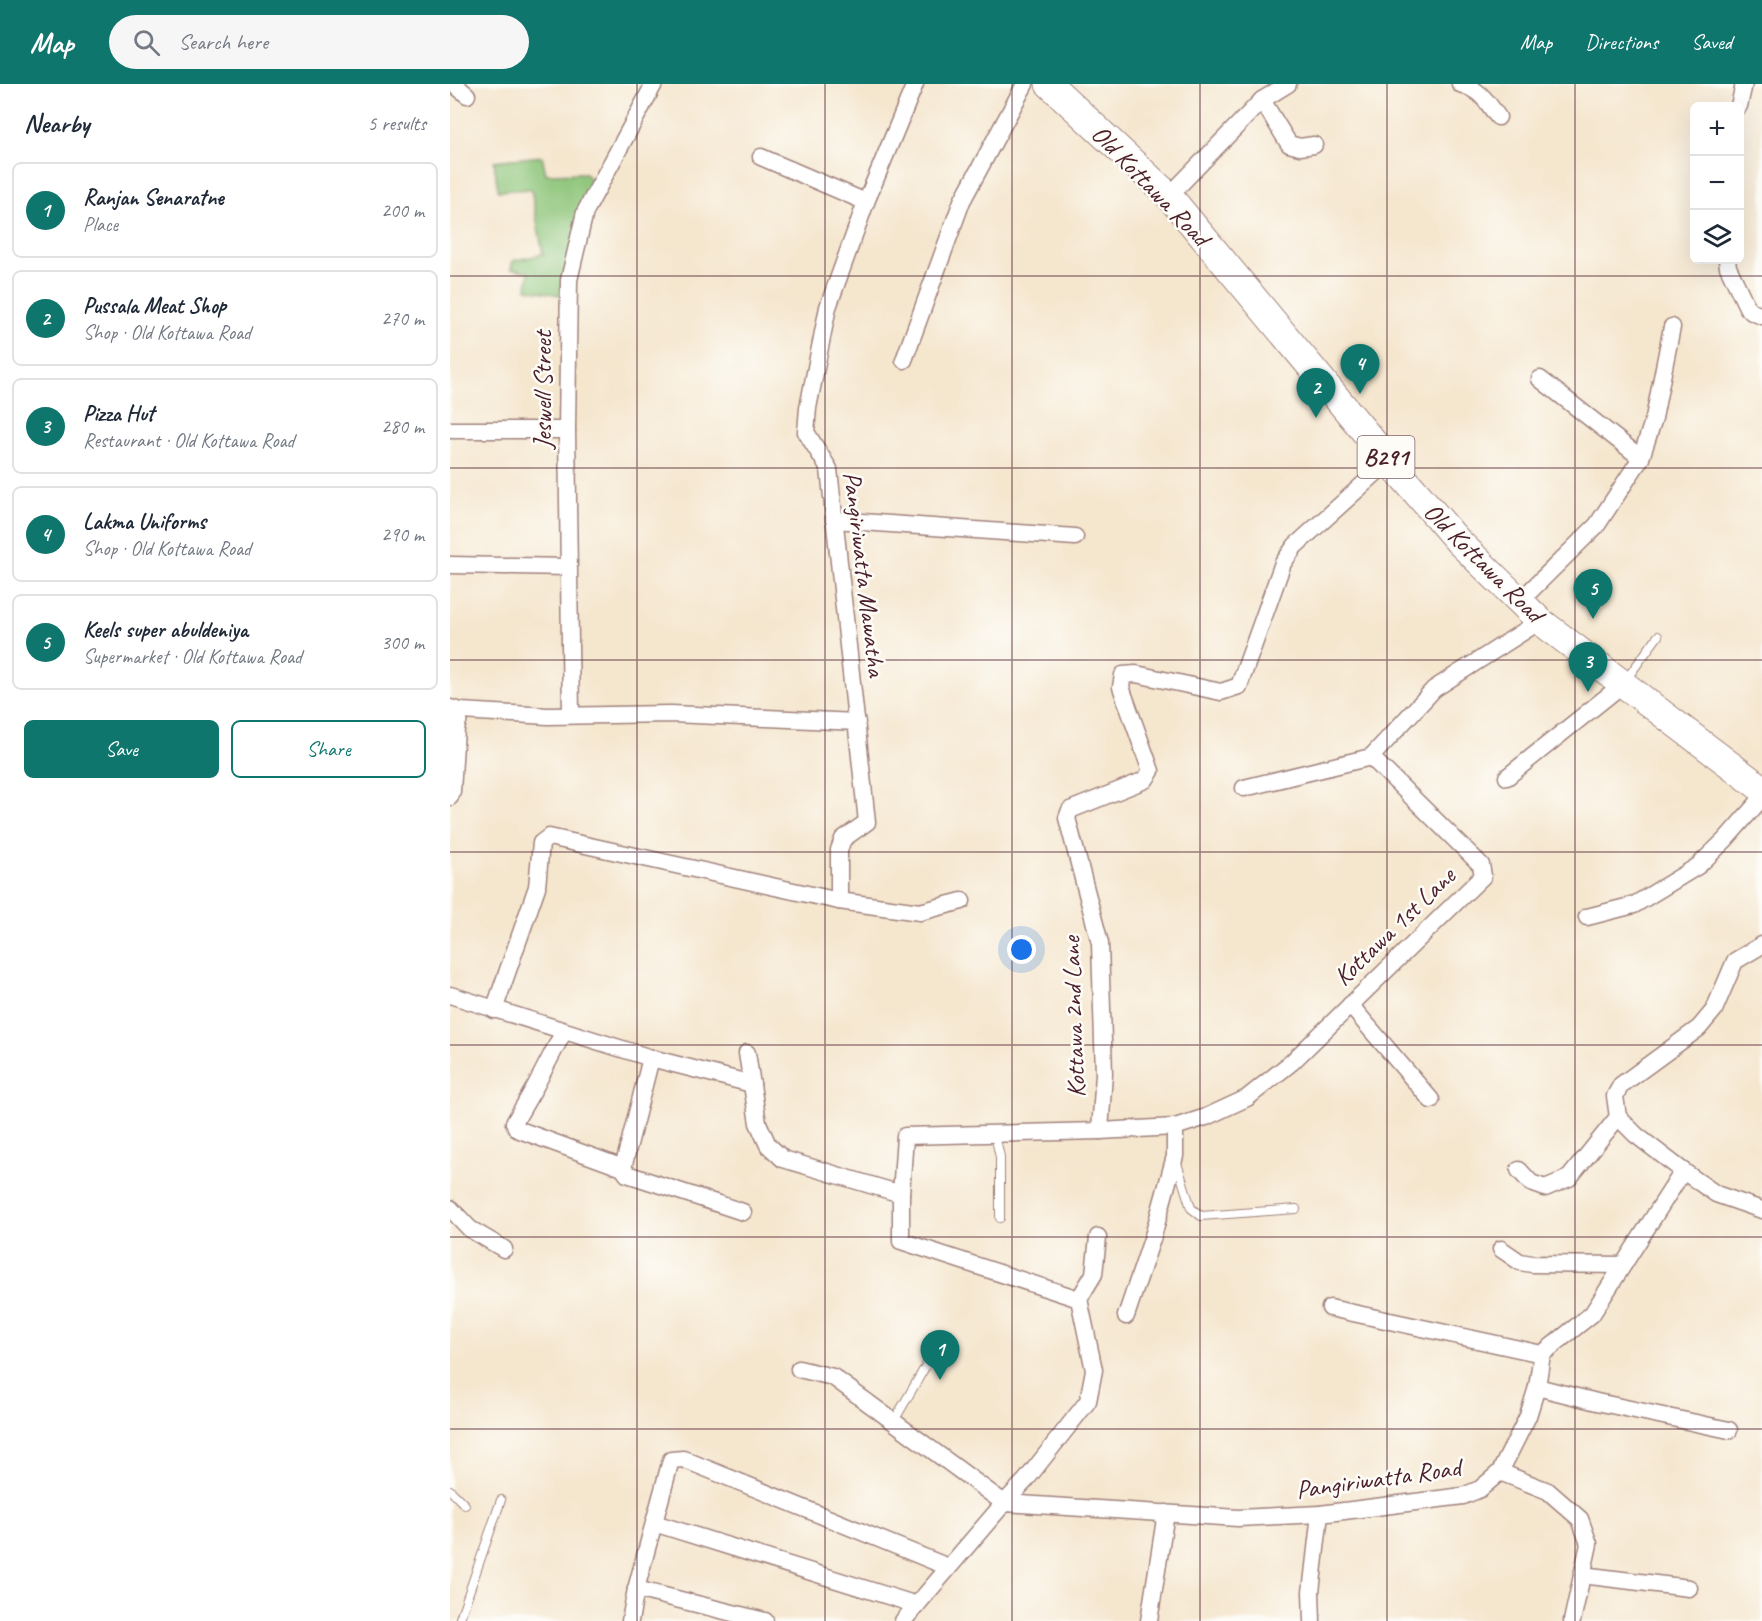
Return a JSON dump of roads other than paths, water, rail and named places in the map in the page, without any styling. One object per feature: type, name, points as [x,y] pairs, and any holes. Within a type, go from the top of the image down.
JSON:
[{"type":"main road","name":"Old Kottawa Road","points":[[1049,84],[1169,196],[1457,540],[1540,621],[1762,789]]},
{"type":"street","points":[[453,84],[467,95]]},
{"type":"street","name":"Jeswell Street","points":[[571,715],[567,430],[569,280],[585,212],[654,84]]},
{"type":"street","name":"Pangiriwatta Mawatha","points":[[839,901],[839,850],[843,839],[867,822],[829,469],[806,432],[807,408],[828,307],[866,202],[915,84]]},
{"type":"street","points":[[904,360],[962,201],[1025,84]]},
{"type":"street","points":[[1169,196],[1262,100],[1288,84]]},
{"type":"street","points":[[1460,84],[1471,86],[1482,95],[1498,117]]},
{"type":"street","points":[[1740,102],[1744,84]]},
{"type":"street","points":[[1262,100],[1289,144],[1300,147],[1314,145]]},
{"type":"street","points":[[761,157],[866,202]]},
{"type":"street","points":[[1727,264],[1747,307],[1762,316]]},
{"type":"street","points":[[1520,601],[1597,525],[1641,458],[1654,418],[1672,327]]},
{"type":"street","points":[[1540,379],[1641,458]]},
{"type":"street","points":[[450,430],[567,430]]},
{"type":"street","name":"Kottawa 2nd Lane","points":[[1100,1131],[1104,1074],[1100,943],[1067,818],[1070,810],[1145,780],[1152,771],[1121,687],[1123,675],[1136,674],[1221,692],[1239,686],[1283,563],[1295,546],[1389,461]]},
{"type":"street","points":[[834,520],[1075,537]]},
{"type":"street","points":[[450,565],[568,567]]},
{"type":"street","points":[[1244,788],[1371,758],[1434,689],[1540,621]]},
{"type":"street","points":[[1507,777],[1623,684]]},
{"type":"street","points":[[450,797],[456,710],[548,716],[671,714],[857,722]]},
{"type":"street","name":"Kottawa 1st Lane","points":[[901,1194],[905,1137],[1175,1127],[1206,1117],[1247,1098],[1292,1062],[1483,876],[1481,866],[1371,758]]},
{"type":"street","points":[[1587,917],[1634,904],[1698,866],[1725,840],[1762,798]]},
{"type":"street","points":[[494,1010],[537,887],[541,843],[549,837],[839,901],[920,912],[962,901]]},
{"type":"street","points":[[1762,945],[1735,961],[1714,1010],[1699,1028],[1621,1085],[1615,1096],[1618,1117],[1683,1171],[1716,1194],[1762,1210]]},
{"type":"street","points":[[450,995],[651,1058],[752,1084]]},
{"type":"street","points":[[1350,1005],[1431,1100]]},
{"type":"street","points":[[564,1031],[514,1123],[517,1129],[622,1168],[627,1174],[743,1212]]},
{"type":"street","points":[[747,1053],[758,1123],[768,1145],[783,1159],[901,1194],[901,1241],[1079,1299]]},
{"type":"street","points":[[622,1168],[651,1058]]},
{"type":"street","points":[[1519,1170],[1531,1183],[1545,1188],[1569,1178],[1618,1117]]},
{"type":"street","points":[[1126,1316],[1154,1236],[1175,1156],[1175,1127]]},
{"type":"street","points":[[1330,1308],[1542,1354],[1592,1314],[1683,1171]]},
{"type":"street","points":[[450,1208],[470,1229],[504,1249]]},
{"type":"street","points":[[903,1621],[1026,1480],[1088,1401],[1094,1370],[1079,1299],[1094,1274],[1098,1237]]},
{"type":"street","points":[[1501,1249],[1520,1262],[1532,1264],[1623,1265]]},
{"type":"street","name":"Pangiriwatta Road","points":[[1004,1503],[1238,1518],[1320,1514],[1463,1496],[1480,1489],[1500,1472],[1528,1416],[1537,1387],[1542,1354]]},
{"type":"street","points":[[799,1369],[833,1377],[1004,1503]]},
{"type":"street","points":[[1537,1387],[1729,1430]]},
{"type":"street","points":[[630,1621],[636,1589],[671,1460],[683,1459],[948,1567]]},
{"type":"street","points":[[1500,1472],[1548,1491],[1580,1519],[1589,1544],[1572,1621]]},
{"type":"street","points":[[1149,1621],[1166,1513]]},
{"type":"street","points":[[1312,1621],[1311,1592],[1320,1514]]},
{"type":"street","points":[[654,1523],[917,1605]]},
{"type":"street","points":[[1582,1575],[1689,1588]]},
{"type":"street","points":[[636,1589],[765,1621]]},
{"type":"lane","points":[[1623,684],[1658,636]]},
{"type":"lane","points":[[995,1134],[1000,1157],[1000,1218]]},
{"type":"lane","points":[[1175,1156],[1191,1208],[1201,1216],[1296,1209]]},
{"type":"lane","points":[[894,1421],[932,1355]]},
{"type":"lane","points":[[450,1490],[465,1505]]},
{"type":"lane","points":[[459,1621],[501,1500]]},
{"type":"place","name":"Lakma Uniforms","points":[[1360,394]]},
{"type":"place","name":"Pussala Meat Shop","points":[[1316,418]]},
{"type":"place","name":"Keels super abuldeniya","points":[[1593,619]]},
{"type":"place","name":"Pizza Hut","points":[[1588,692]]},
{"type":"place","name":"Ranjan Senaratne","points":[[940,1380]]}]
